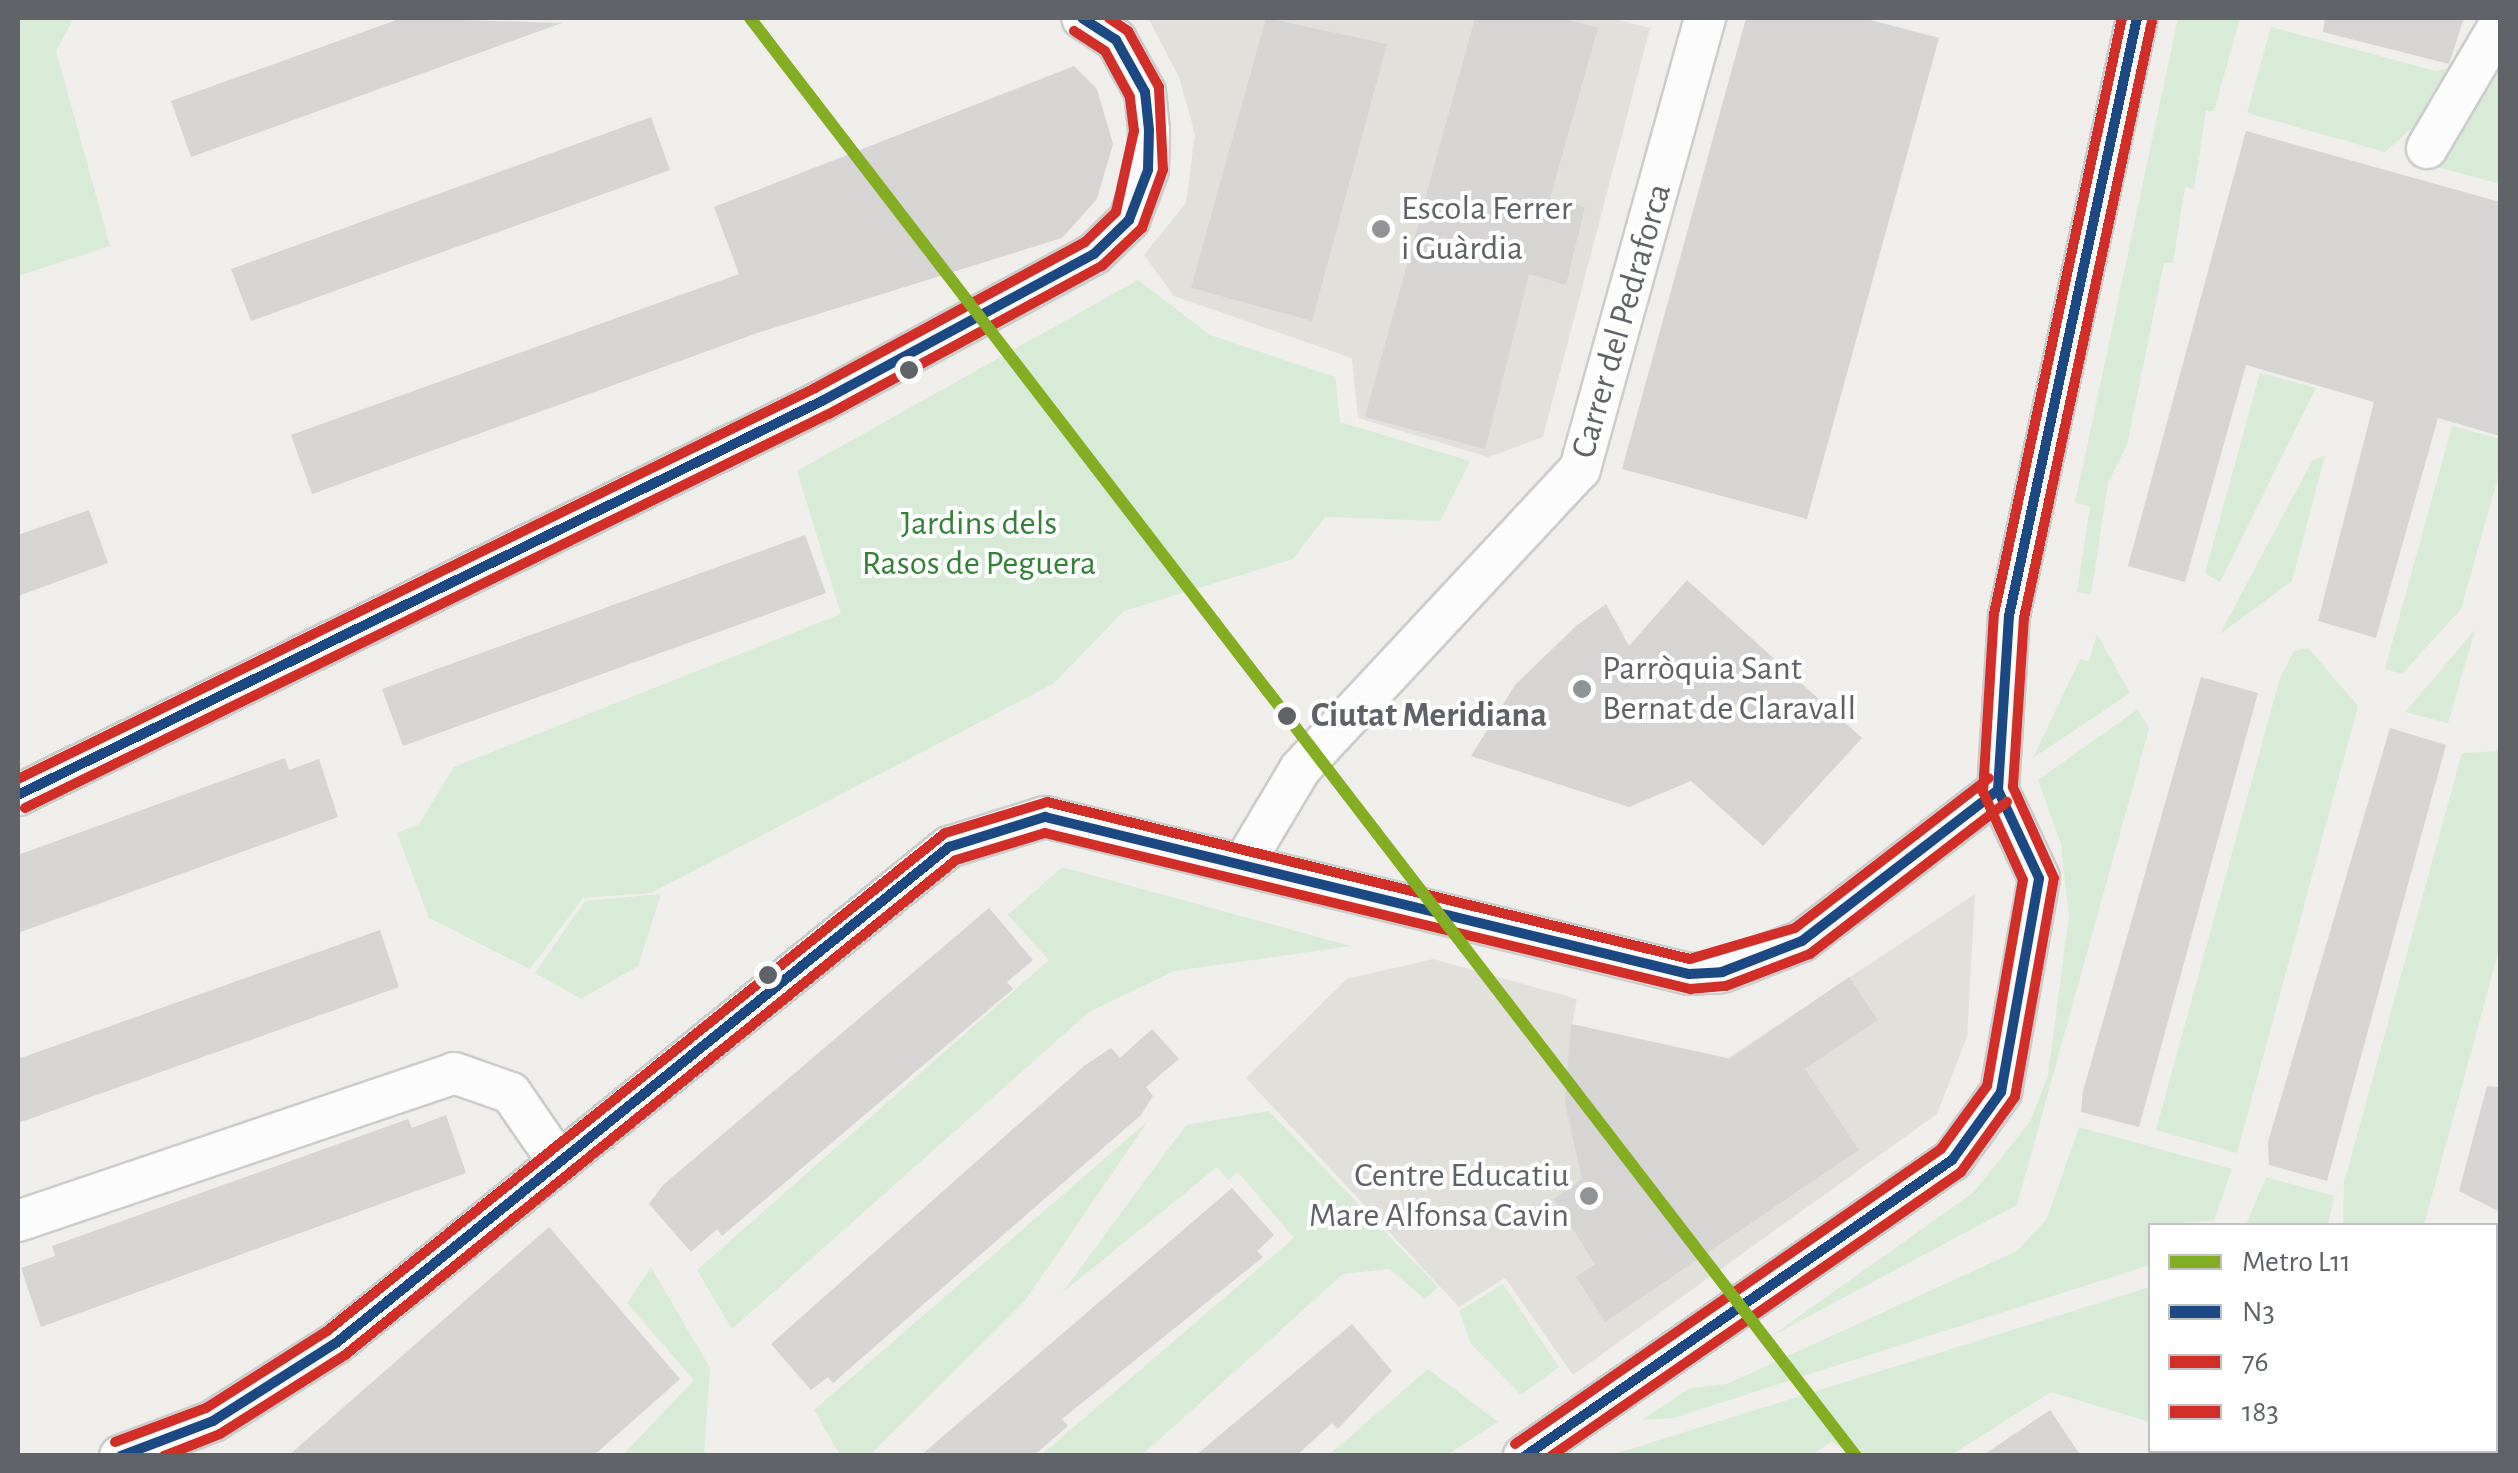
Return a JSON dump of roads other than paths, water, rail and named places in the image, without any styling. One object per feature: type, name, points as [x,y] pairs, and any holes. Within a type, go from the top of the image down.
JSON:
[{"type":"street","points":[[18,795],[822,401],[1094,254],[1129,220],[1148,170],[1149,130],[1145,92],[1116,40],[1082,18]]},
{"type":"street","name":"Carrer del Pedraforca","points":[[1244,863],[1300,769],[1580,469],[1706,18]]},
{"type":"street","points":[[1524,1456],[1952,1160],[1982,1126],[2015,1048],[2039,878],[1998,790],[2009,616],[2137,18]]},
{"type":"street","points":[[2427,148],[2500,24]]},
{"type":"street","points":[[120,1456],[213,1420],[336,1343],[557,1160],[949,847],[1045,817],[1689,974],[1722,972],[1802,941],[1998,790]]},
{"type":"street","points":[[18,1221],[454,1073],[511,1093],[557,1160]]},
{"type":"metro line","name":"L11","points":[[750,18],[1856,1456]]},
{"type":"place","name":"Escola Ferrer i Guàrdia","points":[[1381,229]]},
{"type":"place","name":"Parròquia Sant Bernat de Claravall","points":[[1582,689]]},
{"type":"place","name":"Ciutat Meridiana","points":[[1287,716]]},
{"type":"place","name":"Centre Educatiu Mare Alfonsa Cavin","points":[[1589,1196]]},
{"type":"park label","name":"Jardins dels Rasos de Peguera","points":[[979,544]]}]
